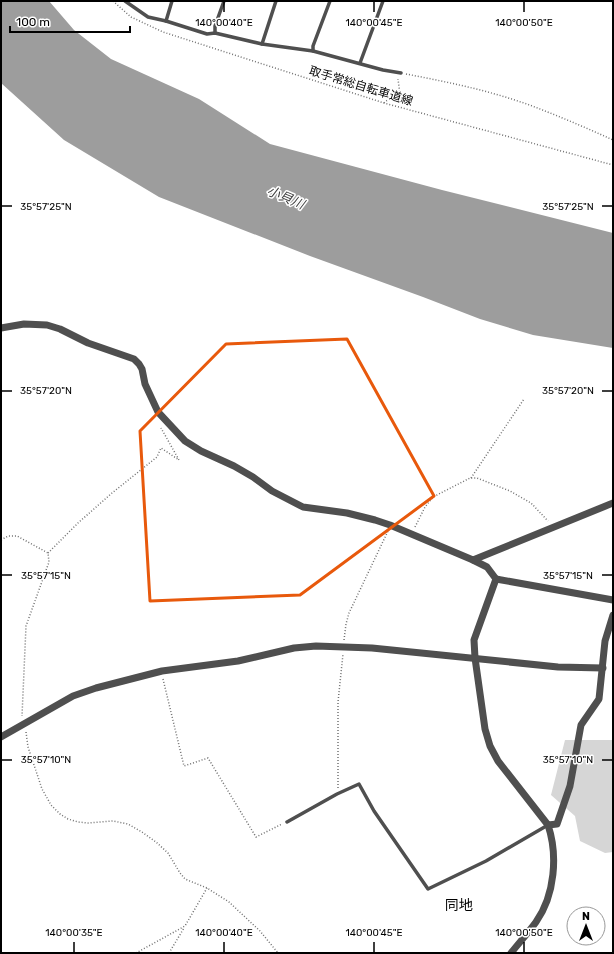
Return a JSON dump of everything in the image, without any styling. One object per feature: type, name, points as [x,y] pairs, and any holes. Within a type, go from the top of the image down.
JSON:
[{"type":"street","points":[[1,328],[24,324],[48,325],[60,329],[88,343],[134,359],[142,369],[145,384],[160,414],[185,441],[201,451],[234,466],[253,477],[272,491],[303,507],[346,513],[390,525],[473,560],[487,568],[496,579],[613,600]]},
{"type":"street","points":[[473,560],[554,528],[613,502]]},
{"type":"street","points":[[496,579],[474,640],[475,658],[485,729],[490,746],[498,761],[548,825],[554,848],[554,864],[549,895],[537,921],[511,953]]},
{"type":"street","points":[[548,825],[557,824],[570,786],[581,725],[599,699],[605,641],[613,615]]},
{"type":"street","points":[[1,737],[73,696],[96,688],[162,672],[238,661],[294,648],[316,646],[372,648],[558,667],[603,668]]},
{"type":"lane","points":[[125,1],[148,17],[207,34],[215,33],[262,44],[313,51],[383,70],[401,73]]},
{"type":"lane","points":[[166,21],[172,1]]},
{"type":"lane","points":[[215,33],[215,26],[224,1]]},
{"type":"lane","points":[[262,44],[276,1]]},
{"type":"lane","points":[[313,51],[313,46],[330,1]]},
{"type":"lane","points":[[360,63],[383,1]]},
{"type":"lane","points":[[287,822],[359,784],[374,811],[428,889],[486,861],[548,825]]},
{"type":"path","name":"取手常総自転車道線","points":[[113,1],[131,17],[163,32],[384,104],[613,165]]},
{"type":"path","points":[[384,104],[386,101],[400,94],[397,80],[401,73],[497,95],[545,110],[613,140]]},
{"type":"path","points":[[471,478],[524,399]]},
{"type":"path","points":[[48,553],[78,523],[157,456],[161,448],[179,460],[160,425],[158,420],[160,414]]},
{"type":"path","points":[[411,534],[425,507],[433,497],[471,478],[477,478],[503,488],[531,503],[554,528]]},
{"type":"path","points":[[338,794],[338,702],[346,624],[349,613],[390,525]]},
{"type":"path","points":[[1,540],[8,536],[17,536],[48,553]]},
{"type":"path","points":[[48,553],[49,562],[26,626],[22,716],[28,746],[42,789],[51,805],[60,814],[68,819],[78,822],[88,823],[113,821],[128,824],[142,832],[168,853],[180,874],[185,879],[207,888],[229,902],[260,931],[278,953]]},
{"type":"path","points":[[162,672],[184,766],[208,758],[256,837],[287,822]]},
{"type":"path","points":[[169,953],[207,888]]},
{"type":"path","points":[[136,953],[185,926]]},
{"type":"highlighted area","points":[[347,339],[434,496],[300,595],[150,601],[140,431],[226,344]]},
{"type":"shaded area","points":[[565,740],[613,740],[613,852],[605,853],[580,841],[575,816],[551,795]]},
{"type":"water","name":"小貝川","points":[[1,1],[49,1],[74,30],[111,59],[199,99],[270,144],[442,190],[613,233],[613,348],[533,335],[480,319],[310,256],[159,197],[64,140],[1,83]]},
{"type":"district","name":"同地","points":[[459,905]]}]
